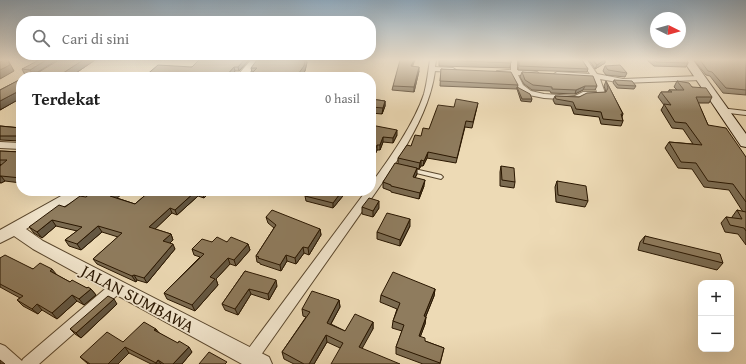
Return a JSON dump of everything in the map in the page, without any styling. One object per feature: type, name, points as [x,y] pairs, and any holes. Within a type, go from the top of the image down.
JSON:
[{"type":"main road","points":[[700,78],[746,143]]},
{"type":"street","points":[[376,185],[392,165],[424,103],[429,88],[430,77]]},
{"type":"street","points":[[516,77],[522,89],[529,93],[544,96],[577,98],[583,94],[600,94],[595,77]]},
{"type":"street","points":[[602,77],[623,80],[700,78]]},
{"type":"street","points":[[723,110],[746,113]]},
{"type":"street","points":[[0,145],[16,146]]},
{"type":"street","points":[[0,237],[71,196]]},
{"type":"street","points":[[256,360],[368,196]]},
{"type":"street","name":"JALAN SUMBAWA","points":[[15,229],[38,245],[256,360]]},
{"type":"street","points":[[28,364],[117,287]]},
{"type":"street","points":[[0,351],[16,364]]},
{"type":"lane","points":[[403,168],[441,177]]},
{"type":"building","points":[[395,77],[417,77],[414,87],[393,86]]},
{"type":"building","points":[[440,77],[514,77],[518,85],[440,81]]},
{"type":"building","points":[[524,77],[593,77],[597,86],[585,86],[576,90],[552,89],[552,87],[533,85],[525,80]]},
{"type":"building","points":[[716,77],[746,77],[746,90],[726,88]]},
{"type":"building","points":[[614,80],[632,81],[636,86],[618,85]]},
{"type":"building","points":[[606,81],[623,114],[621,114],[623,121],[603,119],[601,112],[576,109],[573,102],[556,99],[555,96],[579,97],[587,93],[606,92],[608,88]]},
{"type":"building","points":[[677,81],[689,83],[692,87],[706,88],[712,97],[696,97],[708,125],[726,128],[746,157],[746,202],[733,184],[708,181],[696,163],[681,162],[669,142],[702,145],[686,123],[675,122],[664,104],[671,105],[661,92],[672,92],[669,90],[684,90]]},
{"type":"building","points":[[16,82],[16,93],[0,101],[0,90]]},
{"type":"building","points":[[517,87],[530,94],[532,99],[522,99]]},
{"type":"building","points":[[456,99],[478,103],[473,122],[466,121],[457,158],[428,152],[424,161],[421,160],[420,163],[398,158],[407,145],[411,146],[415,135],[421,136],[423,128],[429,129],[438,105],[454,107]]},
{"type":"building","points":[[376,100],[385,101],[383,108],[376,107]]},
{"type":"building","points":[[0,126],[16,128],[16,136],[0,136]]},
{"type":"building","points":[[376,126],[397,130],[393,138],[383,137],[380,145],[377,145],[376,147]]},
{"type":"building","points":[[0,151],[16,152],[16,178],[0,176],[0,166],[7,160],[0,160]]},
{"type":"building","points":[[395,163],[417,168],[413,177],[425,180],[420,193],[391,186],[383,182]]},
{"type":"building","points":[[501,166],[514,168],[515,182],[502,180]]},
{"type":"building","points":[[557,181],[586,186],[588,201],[558,195]]},
{"type":"building","points":[[80,196],[110,196],[135,204],[144,196],[190,196],[175,210],[170,208],[149,227],[171,234],[163,241],[173,244],[144,278],[134,275],[132,276],[93,259],[122,233],[98,226],[77,244],[65,240],[82,227],[52,220],[37,232],[29,227],[59,205],[65,207]]},
{"type":"building","points":[[305,196],[338,196],[333,203]]},
{"type":"building","points":[[369,198],[379,201],[373,211],[362,207]]},
{"type":"building","points":[[272,210],[320,229],[308,248],[303,247],[295,258],[286,255],[280,265],[256,256],[276,225],[266,217]]},
{"type":"building","points":[[737,210],[746,212],[746,231],[744,228],[730,225],[726,217],[742,219]]},
{"type":"building","points":[[387,213],[410,219],[400,240],[377,232]]},
{"type":"building","points":[[645,236],[720,254],[723,263],[643,243]]},
{"type":"building","points":[[217,237],[227,242],[231,237],[248,244],[234,260],[228,258],[210,277],[215,279],[192,305],[164,293],[204,254],[192,249],[202,239],[212,242]]},
{"type":"building","points":[[5,255],[33,269],[40,263],[52,269],[50,271],[70,282],[72,280],[91,289],[79,299],[72,295],[52,313],[37,304],[32,309],[17,300],[23,296],[0,284],[0,258]]},
{"type":"building","points":[[245,271],[276,280],[268,294],[249,289],[235,309],[222,304]]},
{"type":"building","points":[[393,272],[435,289],[424,316],[426,317],[419,336],[425,338],[425,341],[444,348],[440,363],[396,347],[404,325],[393,321],[400,303],[381,295]]},
{"type":"building","points":[[312,291],[339,300],[327,323],[345,331],[355,314],[373,322],[359,347],[400,364],[331,364],[343,343],[326,335],[309,364],[304,364],[282,352],[310,312],[302,309]]},
{"type":"building","points":[[108,296],[114,299],[76,333],[70,329]]},
{"type":"building","points":[[144,322],[156,329],[154,330],[178,343],[179,341],[189,347],[173,364],[164,364],[158,360],[156,363],[125,347],[108,364],[90,364],[80,357],[107,332],[123,342]]},
{"type":"building","points":[[209,352],[227,362],[225,364],[199,364]]}]
